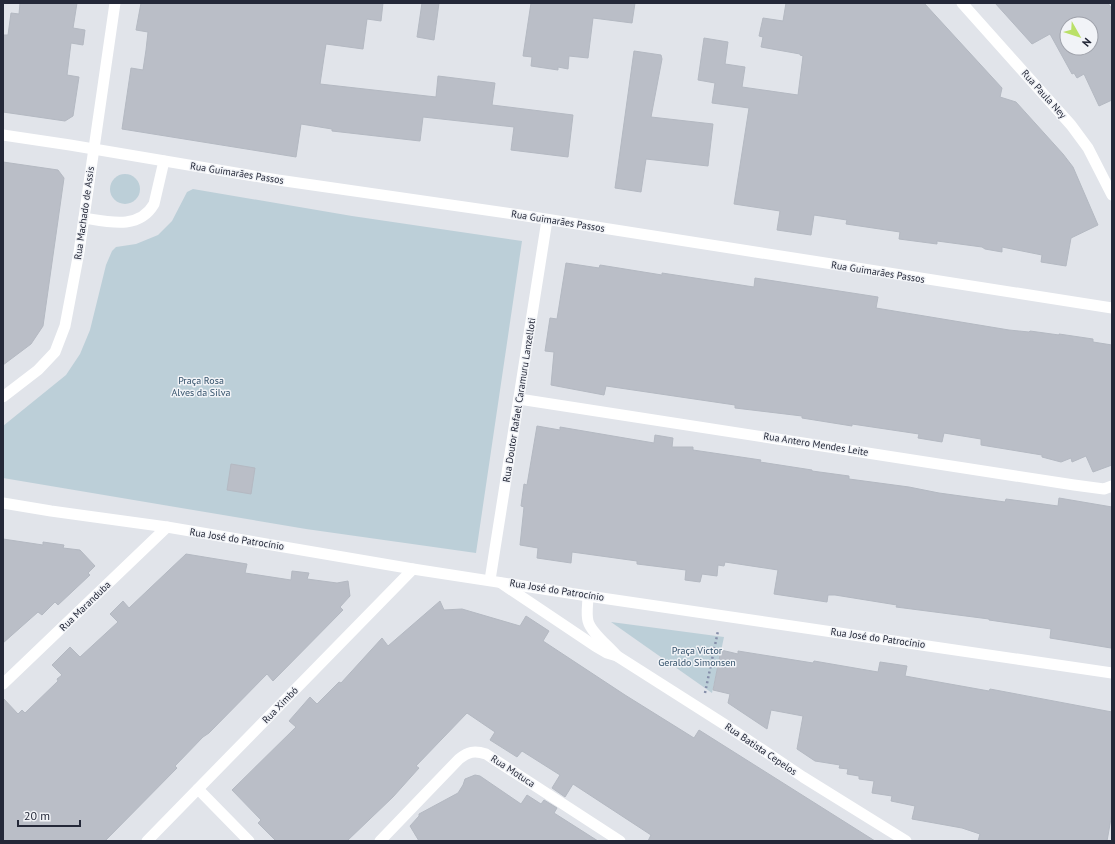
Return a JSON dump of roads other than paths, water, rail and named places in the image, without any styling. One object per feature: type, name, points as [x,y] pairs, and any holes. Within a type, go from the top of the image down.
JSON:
[{"type":"street","name":"Rua Machado de Assis","points":[[3,397],[38,370],[55,352],[65,326],[84,218],[115,3]]},
{"type":"street","name":"Rua Paula Ney","points":[[962,3],[1071,125],[1088,148],[1112,195]]},
{"type":"street","name":"Rua Guimarães Passos","points":[[3,135],[278,180],[547,220],[1112,308]]},
{"type":"street","points":[[84,218],[118,223],[133,221],[141,218],[151,209],[154,204],[164,161]]},
{"type":"street","name":"Rua Doutor Rafael Caramuru Lanzelloti","points":[[494,580],[519,399],[547,220]]},
{"type":"street","name":"Rua Antero Mendes Leite","points":[[519,399],[1074,485],[1104,489],[1112,486]]},
{"type":"street","name":"Rua José do Patrocínio","points":[[3,503],[588,596],[1112,673]]},
{"type":"street","name":"Rua Maranduba","points":[[3,684],[167,528]]},
{"type":"street","name":"Rua Ximbó","points":[[148,841],[413,569]]},
{"type":"street","name":"Rua Batista Cepelos","points":[[494,580],[595,646],[607,653],[617,656],[803,777],[906,841]]},
{"type":"street","name":"Rua Batista Cepelos","points":[[588,596],[588,622],[597,635],[617,656]]},
{"type":"street","name":"Rua Motuca","points":[[380,841],[459,759],[467,753],[476,751],[486,754],[620,841]]},
{"type":"street","points":[[198,789],[249,841]]},
{"type":"park label","name":"Praça Rosa Alves da Silva","points":[[201,386]]},
{"type":"park label","name":"Praça Victor Geraldo Simonsen","points":[[697,656]]}]
